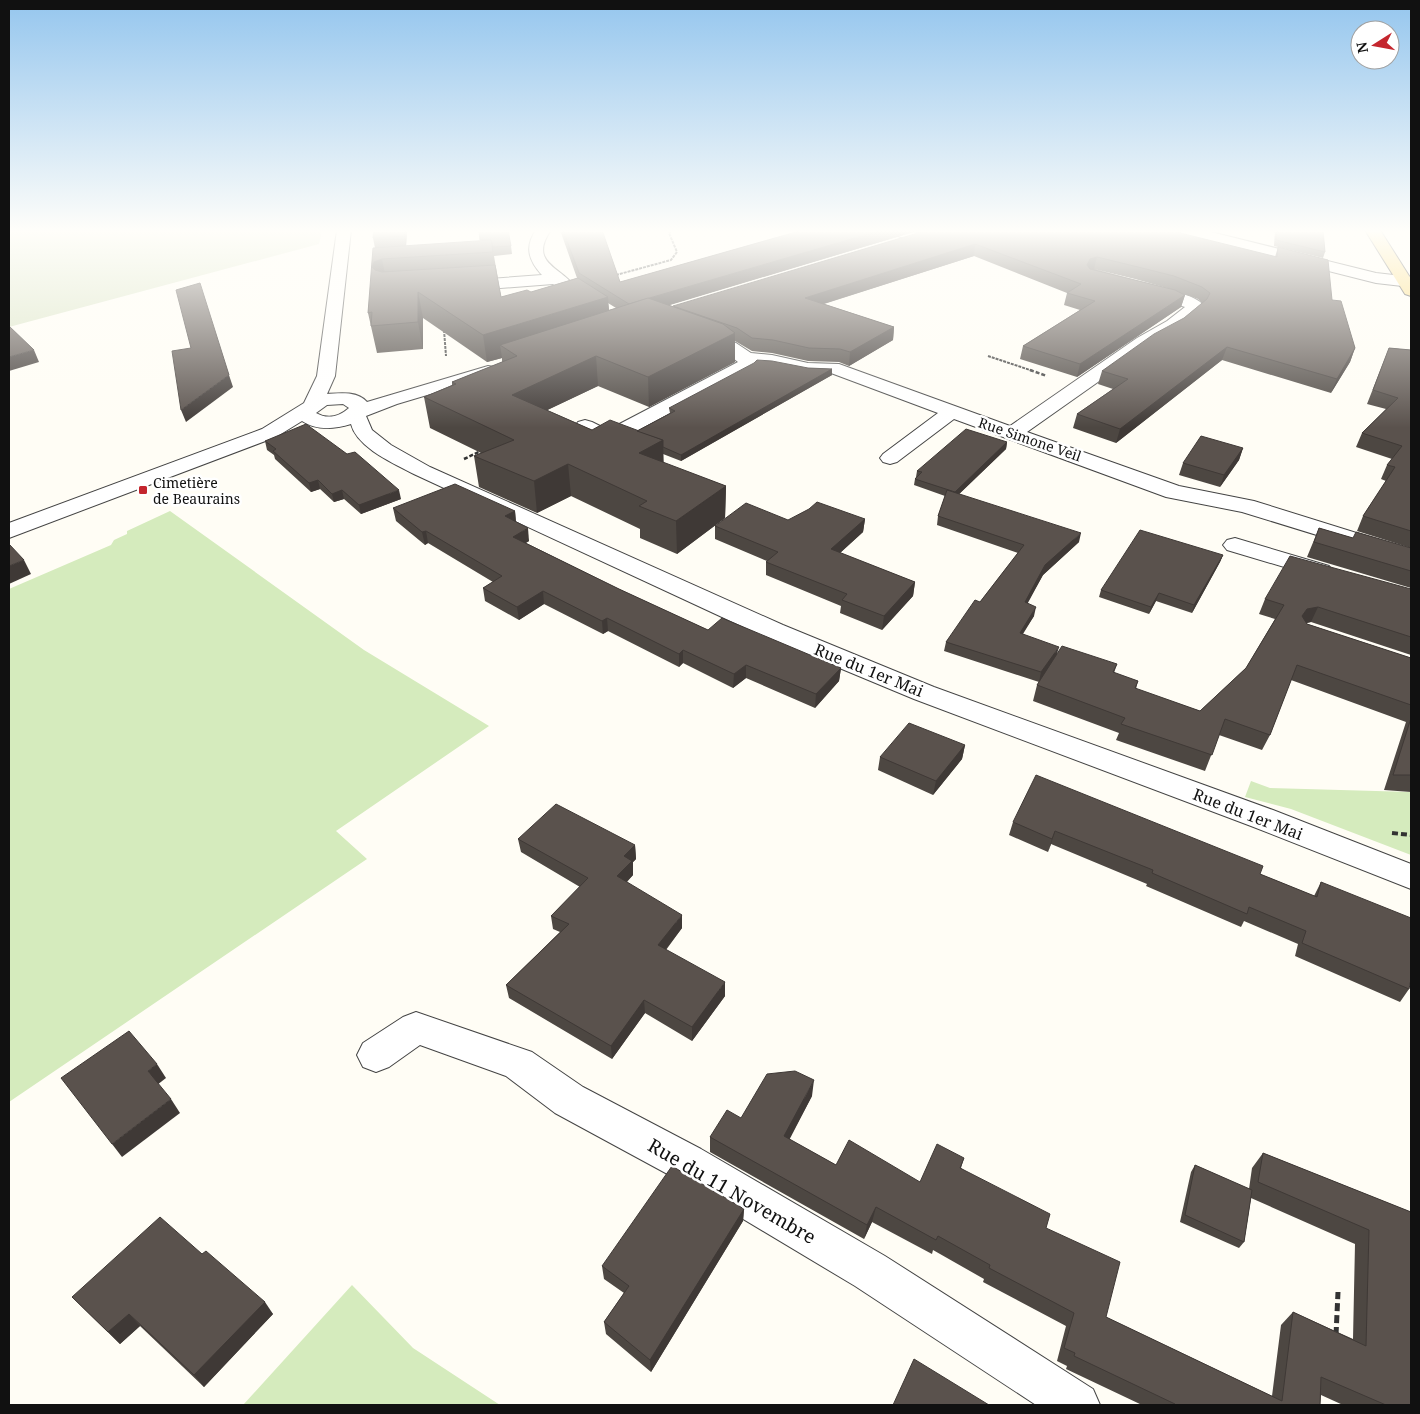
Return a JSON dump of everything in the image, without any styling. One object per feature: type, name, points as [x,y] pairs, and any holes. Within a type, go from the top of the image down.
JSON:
[{"type":"street","points":[[323,422],[309,419],[309,408],[326,376],[335,296]]},
{"type":"street","points":[[1011,434],[1081,386],[1135,340],[1173,325],[1196,306],[1170,296]]},
{"type":"street","name":"Rue Simone Veil","points":[[687,331],[730,347],[746,358],[808,368],[833,368],[1174,492],[1246,506],[1411,557]]},
{"type":"street","points":[[607,439],[747,364],[746,358]]},
{"type":"street","points":[[269,433],[322,400],[352,406],[390,400],[509,364]]},
{"type":"street","name":"Rue du 1er Mai","points":[[326,376],[337,391],[352,406],[360,421],[363,432],[384,449],[423,471],[765,627],[924,693],[1253,815],[1411,877]]},
{"type":"street","points":[[9,531],[269,433],[323,422],[344,420],[352,406]]},
{"type":"street","points":[[890,458],[952,411]]},
{"type":"street","points":[[586,426],[607,439],[640,453]]},
{"type":"street","points":[[1235,545],[1346,579]]},
{"type":"street","name":"Rue du 11 Novembre","points":[[376,1055],[416,1028],[519,1064],[569,1100],[688,1163],[870,1271],[1077,1405]]},
{"type":"path","points":[[453,382],[446,374],[444,326],[463,316],[458,296]]},
{"type":"path","points":[[988,356],[1081,386]]},
{"type":"path","points":[[460,461],[485,449]]},
{"type":"path","points":[[1336,1339],[1338,1292]]},
{"type":"green space","points":[[9,296],[125,296],[9,327]]},
{"type":"green space","points":[[170,511],[364,650],[489,726],[336,831],[367,859],[9,1102],[9,589],[111,545],[114,540],[127,534],[127,531]]},
{"type":"green space","points":[[1251,781],[1270,788],[1411,792],[1411,855],[1291,809],[1245,797]]},
{"type":"green space","points":[[352,1285],[413,1348],[500,1405],[243,1405]]},
{"type":"building","points":[[178,296],[204,296],[229,375],[181,410],[172,351],[191,348]]},
{"type":"building","points":[[369,296],[418,296],[418,322],[371,326],[372,312],[368,313]]},
{"type":"building","points":[[424,296],[608,297],[483,335]]},
{"type":"building","points":[[616,296],[656,296],[629,304]]},
{"type":"building","points":[[707,296],[811,296],[805,298],[894,327],[850,352],[840,349],[809,348],[773,340],[752,338],[737,328],[673,306]]},
{"type":"building","points":[[1077,296],[1183,296],[1080,364],[1023,346],[1095,301]]},
{"type":"building","points":[[1209,296],[1332,296],[1332,300],[1341,301],[1355,348],[1337,379],[1227,347],[1120,429],[1077,414],[1128,379],[1102,371],[1154,334],[1184,318]]},
{"type":"building","points":[[648,298],[723,324],[735,333],[648,377],[596,356],[512,395],[592,430],[610,420],[663,440],[639,453],[726,486],[676,521],[639,506],[647,501],[568,464],[534,481],[474,456],[514,440],[424,397],[456,384],[452,382],[517,356],[500,345]]},
{"type":"building","points":[[9,326],[34,350],[9,357]]},
{"type":"building","points":[[1389,348],[1411,350],[1411,531],[1363,516],[1395,467],[1387,465],[1402,446],[1362,433],[1398,398],[1373,390]]},
{"type":"building","points":[[757,360],[808,368],[832,369],[681,455],[663,447],[663,440],[637,431],[675,411],[669,408]]},
{"type":"building","points":[[306,424],[347,454],[355,452],[399,490],[359,505],[342,490],[332,494],[318,480],[309,483],[273,451],[276,449],[265,441]]},
{"type":"building","points":[[966,429],[1007,442],[955,492],[915,479],[922,472],[917,471]]},
{"type":"building","points":[[1201,436],[1243,448],[1224,475],[1183,463]]},
{"type":"building","points":[[455,484],[515,511],[505,516],[528,528],[513,537],[619,589],[708,630],[722,618],[841,668],[816,694],[746,665],[734,674],[683,650],[679,654],[607,618],[602,621],[543,591],[517,607],[483,588],[502,576],[426,531],[422,532],[393,508]]},
{"type":"building","points":[[947,490],[1081,533],[1045,565],[1025,602],[1036,607],[1020,633],[1059,647],[1041,672],[946,642],[975,600],[980,602],[1024,545],[938,516]]},
{"type":"building","points":[[817,502],[865,519],[831,549],[915,582],[884,616],[842,600],[847,594],[766,562],[778,552],[715,526],[746,503],[788,520],[809,509]]},
{"type":"building","points":[[1319,528],[1353,538],[1356,532],[1411,548],[1411,571],[1314,542]]},
{"type":"building","points":[[1140,530],[1223,555],[1194,605],[1159,593],[1151,607],[1101,590]]},
{"type":"building","points":[[9,544],[24,560],[9,566]]},
{"type":"building","points":[[1290,556],[1411,589],[1411,637],[1318,607],[1307,609],[1302,616],[1307,624],[1411,658],[1411,705],[1297,665],[1270,735],[1225,719],[1212,755],[1121,724],[1125,718],[1037,685],[1062,646],[1117,664],[1113,672],[1138,681],[1135,688],[1200,711],[1246,668],[1284,605],[1265,599]]},
{"type":"building","points":[[1411,718],[1411,775],[1393,775]]},
{"type":"building","points":[[909,723],[965,745],[936,781],[880,757]]},
{"type":"building","points":[[1036,775],[1263,866],[1260,874],[1317,897],[1321,882],[1411,918],[1411,979],[1409,989],[1302,943],[1306,931],[1249,907],[1247,914],[1152,873],[1153,870],[1055,831],[1052,839],[1013,822]]},
{"type":"building","points":[[556,804],[635,845],[624,856],[632,861],[617,876],[682,915],[658,945],[725,982],[692,1027],[644,1000],[611,1046],[506,985],[569,924],[551,916],[588,878],[518,839]]},
{"type":"building","points":[[129,1031],[157,1064],[148,1071],[171,1099],[112,1144],[61,1078]]},
{"type":"building","points":[[795,1071],[814,1080],[784,1136],[836,1165],[849,1140],[920,1182],[937,1144],[964,1158],[960,1168],[1050,1214],[1046,1228],[1120,1262],[1106,1317],[1282,1401],[1293,1312],[1366,1346],[1369,1230],[1258,1182],[1263,1153],[1411,1212],[1411,1405],[1386,1405],[1321,1377],[1320,1405],[1175,1405],[1074,1356],[1075,1353],[1064,1348],[1074,1313],[989,1268],[990,1265],[938,1236],[936,1240],[876,1207],[867,1225],[710,1137],[727,1110],[741,1118],[767,1074]]},
{"type":"building","points":[[1195,1165],[1252,1190],[1244,1242],[1185,1215]]},
{"type":"building","points":[[672,1166],[744,1209],[650,1360],[604,1322],[629,1286],[602,1266]]},
{"type":"building","points":[[160,1217],[202,1254],[206,1251],[265,1302],[194,1375],[129,1314],[108,1332],[72,1297]]},
{"type":"building","points":[[914,1359],[989,1405],[893,1405]]},
{"type":"place","name":"Cimetière de Beaurains","points":[[143,490]]}]
